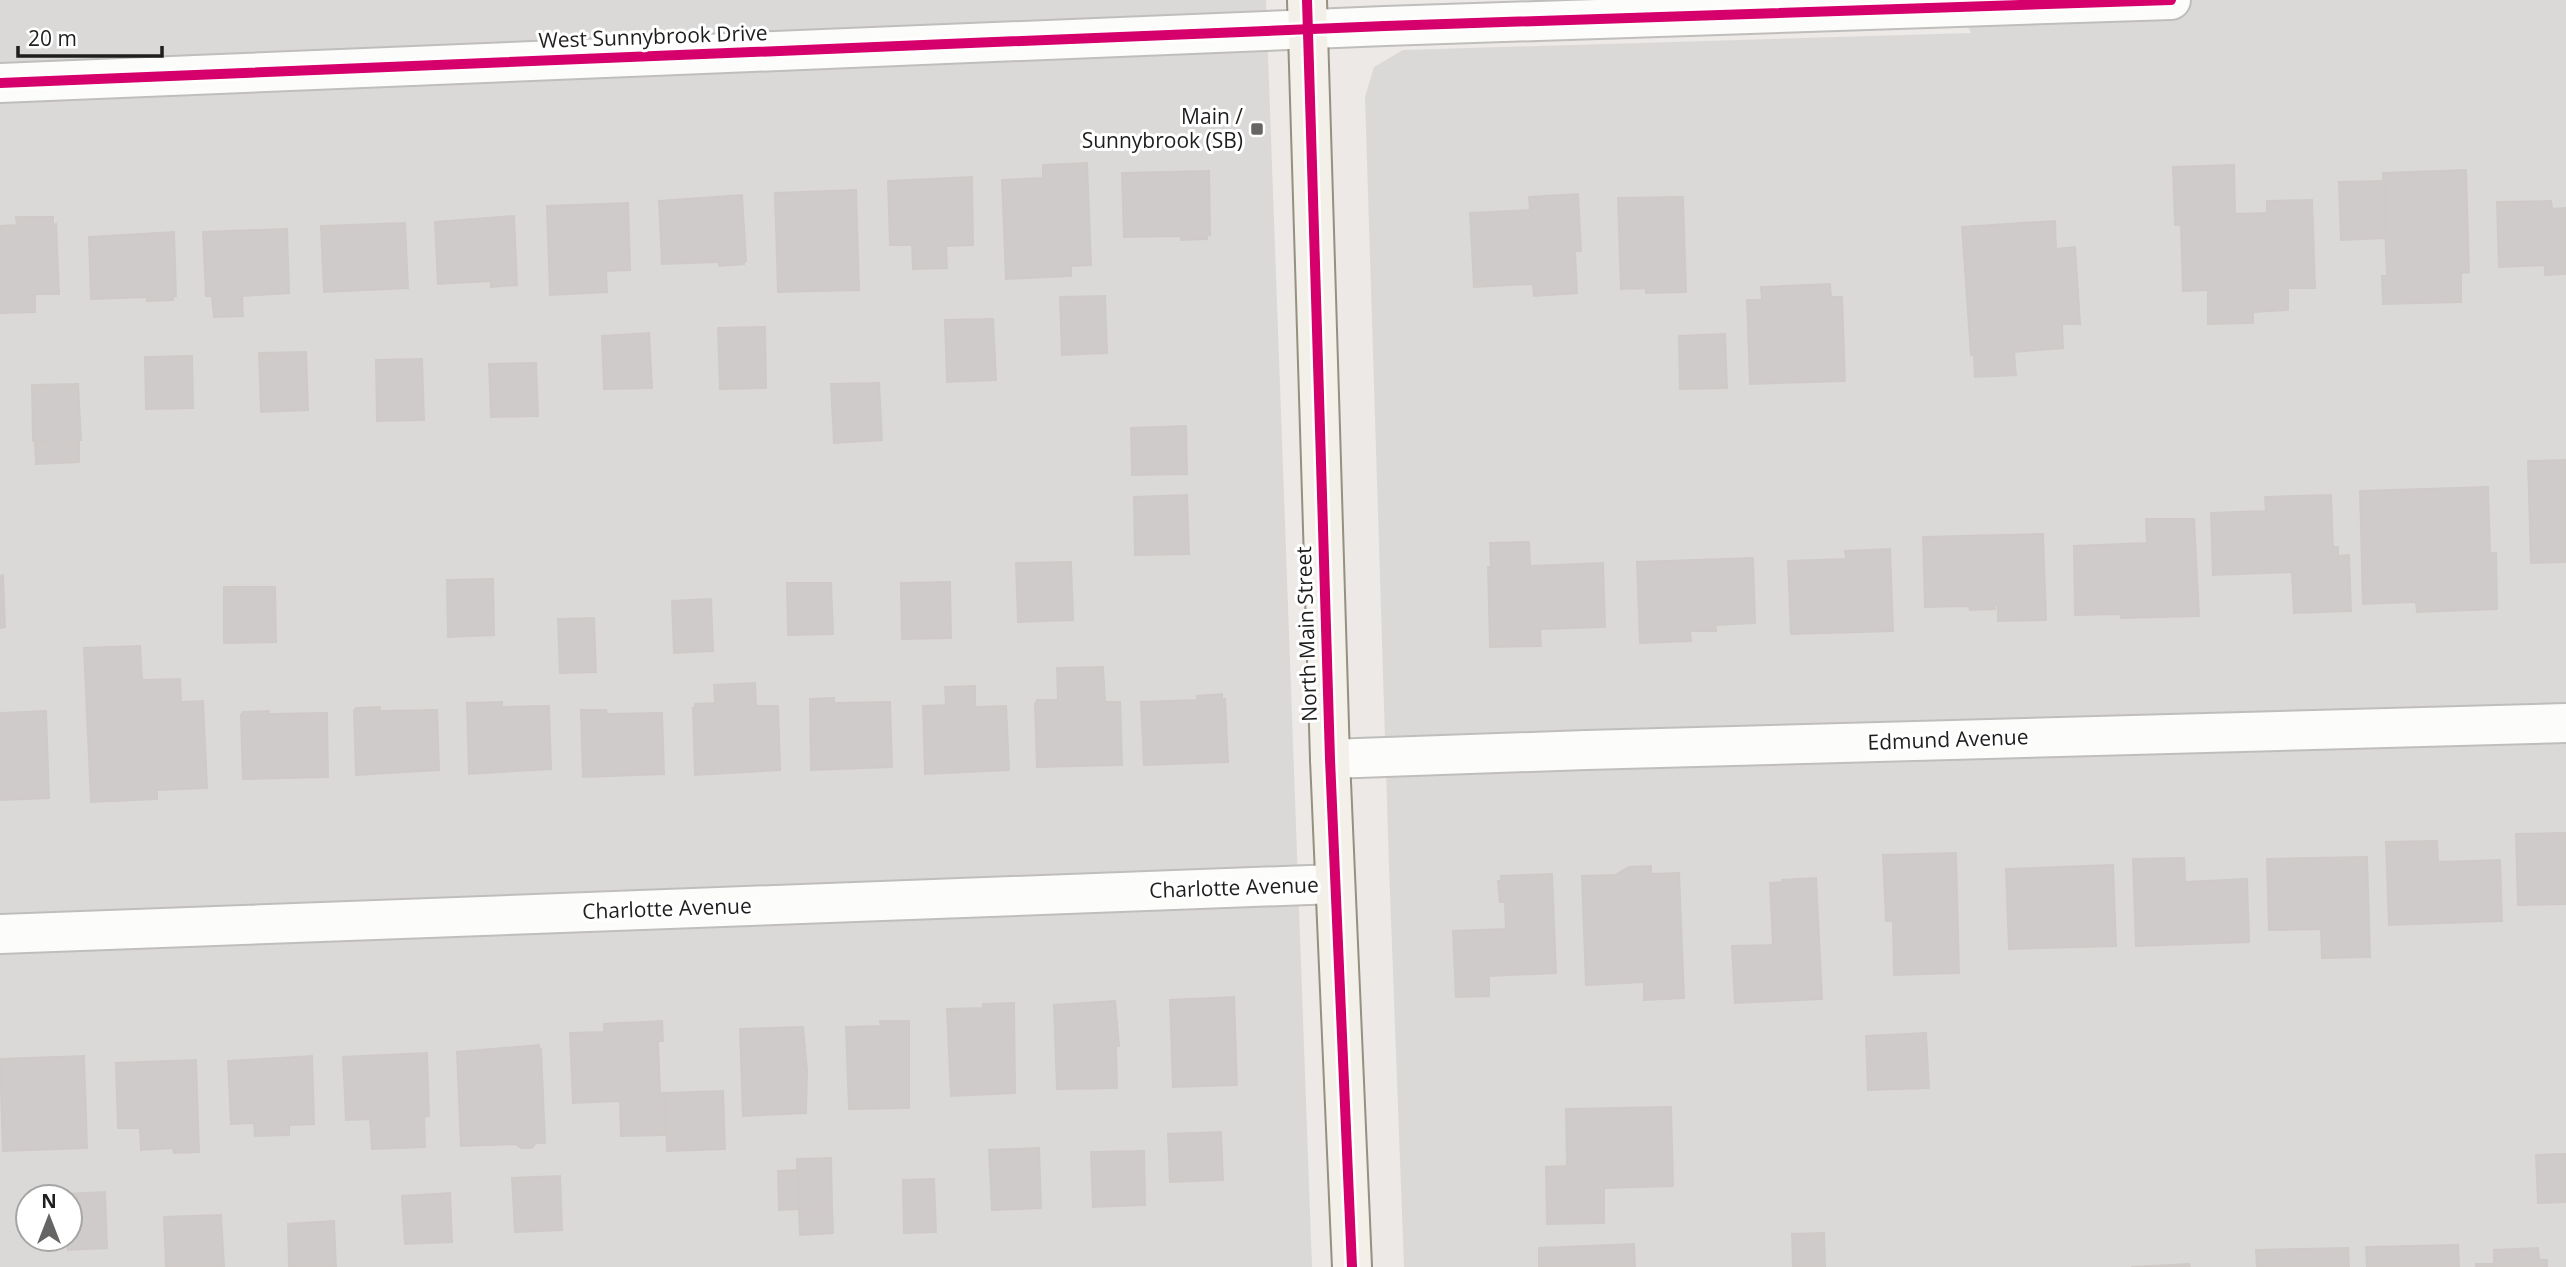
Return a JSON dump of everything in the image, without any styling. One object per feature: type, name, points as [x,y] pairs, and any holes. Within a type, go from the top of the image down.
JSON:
[{"type":"main road","name":"North Main Street","points":[[1307,14],[1330,759],[1352,1267]]},
{"type":"street","name":"West Sunnybrook Drive","points":[[0,83],[1307,14],[2172,0]]},
{"type":"street","name":"Edmund Avenue","points":[[1330,759],[2566,723]]},
{"type":"street","name":"Charlotte Avenue","points":[[0,934],[1335,884]]},
{"type":"shaded area","points":[[0,0],[1266,0],[1312,1267],[0,1267]]},
{"type":"shaded area","points":[[1955,0],[2566,0],[2566,1267],[1404,1267],[1365,97],[1374,67],[1403,50],[1971,33]]},
{"type":"building","points":[[1087,163],[1091,265],[1071,266],[1071,276],[1006,279],[1002,180],[1043,178],[1043,165]]},
{"type":"building","points":[[2234,165],[2235,214],[2267,213],[2267,201],[2312,200],[2315,288],[2288,288],[2288,310],[2253,312],[2253,323],[2208,324],[2208,290],[2183,291],[2181,225],[2175,225],[2173,167]]},
{"type":"building","points":[[2466,170],[2469,272],[2461,273],[2461,302],[2383,304],[2382,276],[2387,276],[2383,173]]},
{"type":"building","points":[[1209,171],[1210,235],[1207,235],[1207,239],[1181,240],[1181,236],[1124,237],[1122,173]]},
{"type":"building","points":[[972,177],[973,245],[946,246],[947,268],[913,269],[912,245],[890,245],[888,181]]},
{"type":"building","points":[[2384,181],[2386,238],[2341,240],[2339,182]]},
{"type":"building","points":[[856,190],[859,290],[778,292],[775,193]]},
{"type":"building","points":[[1578,194],[1581,251],[1575,251],[1577,293],[1534,296],[1533,284],[1474,287],[1470,213],[1530,210],[1529,197]]},
{"type":"building","points":[[742,195],[744,264],[662,264],[659,201]]},
{"type":"building","points":[[1683,197],[1686,292],[1646,293],[1646,288],[1621,289],[1618,198]]},
{"type":"building","points":[[2551,201],[2552,209],[2566,208],[2566,274],[2545,275],[2545,265],[2499,267],[2497,202]]},
{"type":"building","points":[[628,203],[630,270],[606,271],[607,292],[550,295],[547,206]]},
{"type":"building","points":[[514,216],[517,285],[491,287],[491,281],[438,284],[435,222]]},
{"type":"building","points":[[16,217],[53,217],[53,225],[56,224],[59,294],[35,294],[35,312],[0,313],[0,226],[17,225]]},
{"type":"building","points":[[2055,221],[2056,249],[2075,247],[2080,324],[2062,324],[2063,348],[2014,352],[2016,375],[1975,377],[1962,227]]},
{"type":"building","points":[[405,223],[408,288],[324,292],[321,226]]},
{"type":"building","points":[[287,229],[289,293],[242,296],[243,316],[214,317],[212,296],[206,296],[203,232]]},
{"type":"building","points":[[174,232],[176,296],[173,296],[173,300],[147,301],[147,297],[91,299],[89,237]]},
{"type":"building","points":[[1830,284],[1831,297],[1842,297],[1845,381],[1750,384],[1747,300],[1762,300],[1761,287]]},
{"type":"building","points":[[1105,296],[1107,353],[1062,355],[1060,297]]},
{"type":"building","points":[[993,319],[996,380],[947,382],[945,320]]},
{"type":"building","points":[[765,327],[766,388],[720,389],[718,328]]},
{"type":"building","points":[[649,333],[652,388],[604,389],[602,336]]},
{"type":"building","points":[[1725,334],[1727,388],[1680,389],[1679,336]]},
{"type":"building","points":[[306,352],[308,410],[261,412],[259,353]]},
{"type":"building","points":[[192,356],[193,408],[146,409],[145,357]]},
{"type":"building","points":[[422,359],[424,420],[377,421],[376,360]]},
{"type":"building","points":[[536,363],[538,416],[491,417],[489,364]]},
{"type":"building","points":[[879,383],[882,440],[834,443],[831,384]]},
{"type":"building","points":[[78,384],[81,440],[33,441],[32,385]]},
{"type":"building","points":[[1186,426],[1187,474],[1132,475],[1131,428]]},
{"type":"building","points":[[79,440],[79,462],[36,464],[35,441]]},
{"type":"building","points":[[2566,460],[2566,562],[2531,563],[2528,461]]},
{"type":"building","points":[[2488,487],[2490,553],[2496,553],[2497,609],[2417,612],[2416,602],[2363,604],[2360,491]]},
{"type":"building","points":[[1187,495],[1189,554],[1135,555],[1134,497]]},
{"type":"building","points":[[2331,495],[2333,547],[2338,547],[2338,556],[2349,555],[2351,611],[2294,613],[2292,572],[2213,575],[2211,513],[2266,511],[2265,497]]},
{"type":"building","points":[[2146,519],[2194,519],[2199,616],[2121,618],[2121,614],[2075,615],[2074,546],[2147,543]]},
{"type":"building","points":[[2043,534],[2046,620],[1998,621],[1998,605],[1995,605],[1995,609],[1970,610],[1969,606],[1925,607],[1923,537]]},
{"type":"building","points":[[1529,542],[1530,566],[1603,563],[1605,627],[1540,629],[1541,646],[1490,647],[1490,543]]},
{"type":"building","points":[[1890,549],[1893,631],[1791,634],[1788,561],[1846,559],[1845,551]]},
{"type":"building","points":[[1753,558],[1755,623],[1715,625],[1716,631],[1690,631],[1691,641],[1640,643],[1637,562]]},
{"type":"building","points":[[1071,562],[1073,620],[1018,622],[1016,563]]},
{"type":"building","points":[[3,575],[5,627],[0,628],[0,576]]},
{"type":"building","points":[[493,579],[494,635],[448,637],[447,580]]},
{"type":"building","points":[[950,582],[951,638],[902,639],[901,583]]},
{"type":"building","points":[[787,583],[831,583],[833,634],[788,635]]},
{"type":"building","points":[[224,587],[275,587],[276,642],[224,643]]},
{"type":"building","points":[[711,599],[713,651],[674,653],[672,601]]},
{"type":"building","points":[[594,618],[596,672],[560,673],[558,619]]},
{"type":"building","points":[[140,646],[142,680],[180,679],[181,702],[203,701],[207,788],[157,790],[157,799],[91,802],[84,648]]},
{"type":"building","points":[[1103,667],[1105,702],[1120,702],[1122,765],[1037,767],[1035,704],[1037,700],[1058,700],[1057,668]]},
{"type":"building","points":[[755,683],[756,706],[778,706],[780,770],[695,775],[695,704],[715,703],[714,685]]},
{"type":"building","points":[[975,686],[975,707],[1006,706],[1009,770],[925,774],[923,706],[946,705],[945,687]]},
{"type":"building","points":[[1222,694],[1222,699],[1225,699],[1228,762],[1144,765],[1141,702],[1197,700],[1197,696]]},
{"type":"building","points":[[834,698],[834,703],[890,702],[892,767],[811,770],[810,699]]},
{"type":"building","points":[[502,702],[502,707],[549,706],[551,769],[469,774],[467,703]]},
{"type":"building","points":[[380,707],[380,711],[437,710],[439,770],[356,775],[354,711],[356,708]]},
{"type":"building","points":[[581,710],[606,710],[607,714],[662,713],[664,774],[583,777]]},
{"type":"building","points":[[46,711],[49,798],[0,800],[0,713]]},
{"type":"building","points":[[269,711],[269,714],[327,713],[328,777],[243,779],[241,715],[243,712]]},
{"type":"building","points":[[2566,833],[2566,904],[2518,905],[2516,834]]},
{"type":"building","points":[[2437,841],[2438,862],[2500,860],[2502,921],[2389,925],[2386,842]]},
{"type":"building","points":[[1956,853],[1959,973],[1894,975],[1893,921],[1886,921],[1883,855]]},
{"type":"building","points":[[2367,857],[2370,957],[2322,958],[2321,929],[2269,930],[2267,859]]},
{"type":"building","points":[[2184,858],[2185,882],[2247,879],[2249,942],[2136,946],[2133,859]]},
{"type":"building","points":[[2113,865],[2116,946],[2009,949],[2006,869]]},
{"type":"building","points":[[1651,866],[1651,874],[1679,873],[1684,998],[1644,1000],[1644,982],[1586,985],[1582,876],[1615,875],[1629,867]]},
{"type":"building","points":[[1552,874],[1556,973],[1489,976],[1489,996],[1456,997],[1453,931],[1506,929],[1505,902],[1500,902],[1498,881],[1501,881],[1501,876]]},
{"type":"building","points":[[1816,878],[1822,999],[1735,1003],[1732,946],[1773,945],[1770,883]]},
{"type":"building","points":[[1234,997],[1237,1085],[1173,1087],[1170,1000]]},
{"type":"building","points":[[1115,1001],[1119,1046],[1116,1046],[1117,1088],[1057,1089],[1054,1005]]},
{"type":"building","points":[[1014,1003],[1015,1093],[951,1096],[947,1009],[983,1008],[983,1004]]},
{"type":"building","points":[[662,1021],[663,1041],[658,1041],[660,1093],[665,1093],[666,1135],[621,1136],[620,1101],[573,1103],[570,1033],[604,1032],[604,1024]]},
{"type":"building","points":[[880,1021],[909,1021],[909,1108],[849,1109],[846,1027],[881,1026]]},
{"type":"building","points":[[803,1027],[807,1070],[806,1113],[743,1116],[740,1029]]},
{"type":"building","points":[[1926,1033],[1929,1088],[1868,1090],[1866,1036]]},
{"type":"building","points":[[539,1045],[545,1143],[536,1143],[532,1148],[521,1148],[516,1144],[461,1146],[457,1052]]},
{"type":"building","points":[[427,1053],[429,1116],[424,1117],[425,1147],[372,1149],[370,1119],[346,1120],[343,1057]]},
{"type":"building","points":[[84,1056],[87,1148],[3,1151],[0,1059]]},
{"type":"building","points":[[312,1056],[314,1124],[289,1125],[289,1135],[255,1136],[254,1123],[231,1124],[228,1061]]},
{"type":"building","points":[[196,1060],[199,1152],[174,1153],[173,1148],[141,1150],[140,1128],[118,1128],[116,1063]]},
{"type":"building","points":[[723,1091],[725,1149],[667,1151],[665,1093]]},
{"type":"building","points":[[1671,1107],[1673,1186],[1604,1188],[1604,1223],[1547,1224],[1546,1167],[1567,1166],[1566,1109]]},
{"type":"building","points":[[1221,1132],[1223,1180],[1170,1182],[1168,1134]]},
{"type":"building","points":[[1039,1148],[1041,1208],[992,1210],[989,1150]]},
{"type":"building","points":[[1144,1151],[1145,1205],[1093,1207],[1091,1152]]},
{"type":"building","points":[[2566,1154],[2566,1202],[2538,1203],[2536,1155]]},
{"type":"building","points":[[831,1158],[832,1208],[799,1209],[797,1159]]},
{"type":"building","points":[[797,1170],[799,1209],[779,1210],[778,1171]]},
{"type":"building","points":[[560,1176],[562,1230],[515,1232],[512,1178]]},
{"type":"building","points":[[934,1179],[936,1232],[904,1233],[903,1180]]},
{"type":"building","points":[[105,1192],[107,1248],[84,1249],[84,1193]]},
{"type":"building","points":[[450,1193],[452,1242],[405,1244],[402,1196]]},
{"type":"building","points":[[832,1208],[833,1233],[800,1235],[799,1209]]},
{"type":"building","points":[[221,1215],[224,1267],[166,1267],[164,1217]]},
{"type":"building","points":[[334,1221],[336,1267],[289,1267],[288,1224]]},
{"type":"building","points":[[1824,1233],[1825,1267],[1793,1267],[1792,1234]]},
{"type":"building","points":[[1634,1244],[1635,1267],[1539,1267],[1539,1248]]},
{"type":"building","points":[[2458,1245],[2459,1267],[2367,1267],[2366,1247]]},
{"type":"building","points":[[2348,1248],[2349,1267],[2257,1267],[2256,1250]]},
{"type":"building","points":[[2538,1248],[2539,1260],[2547,1260],[2547,1267],[2476,1267],[2476,1264],[2494,1264],[2494,1250]]},
{"type":"building","points":[[2189,1264],[2190,1267],[2131,1267]]},
{"type":"cycle path","points":[[1307,0],[1330,759],[1352,1267]]},
{"type":"cycle path","points":[[0,83],[1385,26],[2171,0]]},
{"type":"place","name":"Main / Sunnybrook (SB)","points":[[1257,129]]}]
